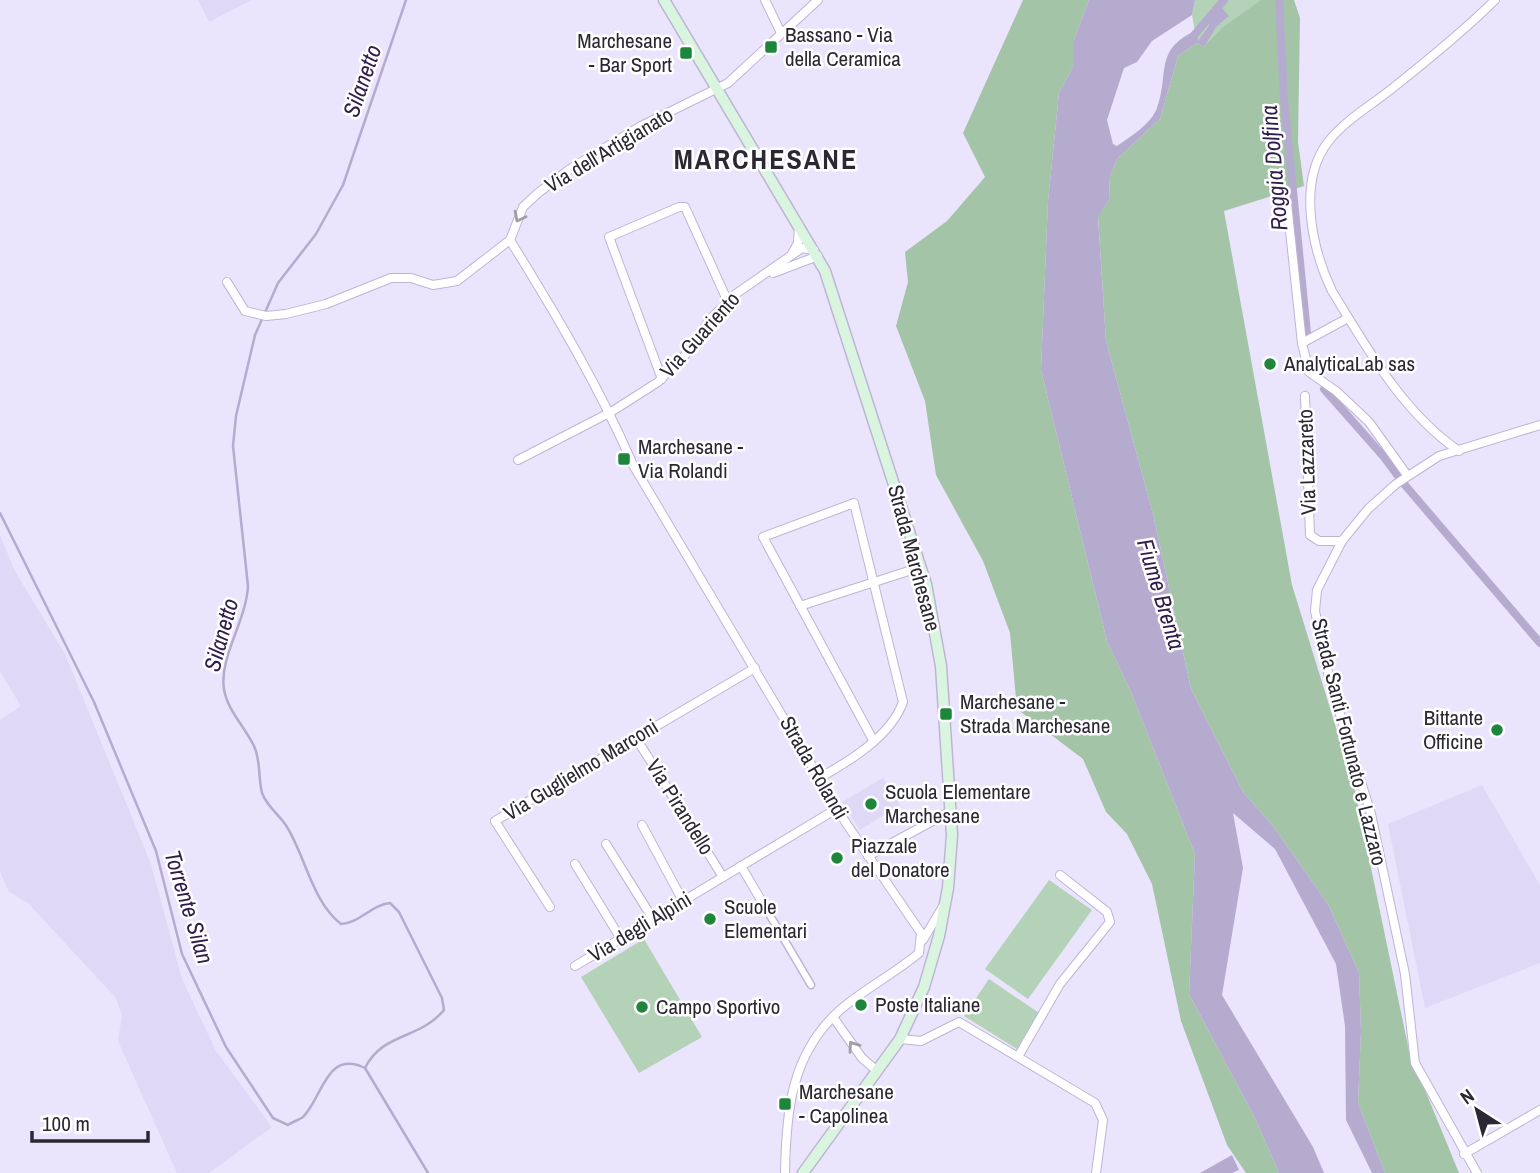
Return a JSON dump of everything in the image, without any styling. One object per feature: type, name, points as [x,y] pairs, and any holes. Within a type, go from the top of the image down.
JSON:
[{"type":"main road","name":"Strada Marchesane","points":[[664,0],[816,253],[921,567],[940,666],[952,835],[939,936],[924,986],[900,1039],[803,1173]]},
{"type":"street","points":[[765,0],[781,33]]},
{"type":"street","name":"Via dell'Artigianato","points":[[510,240],[523,207],[570,169],[641,126],[718,88],[734,77],[818,0]]},
{"type":"street","points":[[1445,455],[1434,434],[1388,379],[1323,272],[1314,235],[1312,175],[1326,144],[1341,128],[1409,76],[1495,0]]},
{"type":"street","points":[[1287,203],[1302,343],[1348,317]]},
{"type":"street","points":[[662,379],[609,237],[679,207],[685,207],[728,302]]},
{"type":"street","points":[[790,256],[798,243],[800,224]]},
{"type":"street","points":[[227,282],[245,311],[263,315],[286,314],[326,304],[391,278],[411,278],[433,285],[457,281],[510,240]]},
{"type":"street","name":"Strada Rolandi","points":[[510,240],[563,325],[611,412],[633,465],[819,778],[923,940]]},
{"type":"street","name":"Via Guariento","points":[[611,412],[662,379],[728,302],[754,280],[802,248],[816,253]]},
{"type":"street","name":"Via Guariento","points":[[754,280],[816,253]]},
{"type":"street","name":"Via Lazzareto","points":[[1302,343],[1309,372],[1336,391],[1369,422],[1406,477]]},
{"type":"street","name":"Via Lazzareto","points":[[1305,396],[1310,535],[1312,539],[1342,541]]},
{"type":"street","points":[[518,460],[611,412]]},
{"type":"street","name":"Strada Santi Fortunato e Lazzaro","points":[[1476,1173],[1415,1063],[1405,974],[1371,814],[1319,639],[1315,611],[1317,590],[1342,541],[1367,509],[1396,484],[1445,455],[1540,425]]},
{"type":"street","points":[[1434,434],[1459,451]]},
{"type":"street","points":[[819,778],[847,762],[873,740],[898,716],[902,702],[854,503],[763,537],[873,740]]},
{"type":"street","points":[[800,606],[921,567]]},
{"type":"street","name":"Via Guglielmo Marconi","points":[[550,907],[495,821],[755,668]]},
{"type":"street","name":"Via Pirandello","points":[[636,738],[723,877]]},
{"type":"street","name":"Via degli Alpini","points":[[575,966],[838,808]]},
{"type":"street","points":[[868,856],[951,811]]},
{"type":"street","points":[[642,825],[683,901]]},
{"type":"street","points":[[606,844],[653,919]]},
{"type":"street","points":[[575,864],[621,939]]},
{"type":"street","points":[[741,866],[811,985]]},
{"type":"street","points":[[1019,1055],[1060,984],[1110,922],[1107,912],[1060,875]]},
{"type":"street","points":[[785,1173],[794,1078],[804,1054],[833,1017],[919,953],[923,940],[945,903]]},
{"type":"street","points":[[833,1017],[862,1059],[877,1071]]},
{"type":"street","points":[[900,1039],[921,1041],[959,1021],[1095,1103],[1103,1120],[1096,1173]]},
{"type":"street","points":[[1464,1154],[1540,1110]]},
{"type":"shaded area","points":[[198,0],[252,0],[209,22]]},
{"type":"shaded area","points":[[0,536],[16,573],[65,654],[151,864],[182,979],[216,1051],[272,1127],[209,1173],[177,1173],[118,1041],[122,1015],[115,997],[28,903],[9,892],[0,872],[0,720],[21,706],[0,672]]},
{"type":"shaded area","name":"Scuola Elementare Marchesane","points":[[883,778],[900,805],[860,830],[842,802]]},
{"type":"shaded area","points":[[1482,785],[1540,885],[1540,963],[1425,1008],[1388,824]]},
{"type":"green space","points":[[1023,0],[1089,0],[1074,40],[1074,65],[1059,93],[1048,201],[1041,370],[1107,641],[1131,692],[1195,854],[1189,994],[1255,1118],[1279,1173],[1246,1173],[1227,1145],[1181,1021],[1152,884],[1127,834],[1106,812],[1083,759],[1017,709],[1010,633],[983,561],[936,475],[925,401],[896,326],[908,282],[905,252],[947,221],[985,177],[963,133]]},
{"type":"green space","points":[[1195,0],[1274,0],[1204,47],[1197,43],[1192,15]]},
{"type":"green space","points":[[1261,0],[1294,0],[1300,18],[1298,142],[1304,186],[1224,211],[1292,585],[1354,786],[1409,1051],[1459,1173],[1385,1173],[1358,1103],[1361,1031],[1359,973],[1328,904],[1273,826],[1243,792],[1191,689],[1153,514],[1106,341],[1098,216],[1109,200],[1110,176],[1117,159],[1160,119],[1178,56],[1197,43],[1204,47],[1222,28]]},
{"type":"green space","points":[[1049,880],[1092,910],[1028,999],[985,969]]},
{"type":"green space","name":"Campo Sportivo","points":[[644,939],[702,1037],[639,1073],[581,977]]},
{"type":"green space","points":[[989,979],[1039,1013],[1017,1049],[964,1016]]},
{"type":"water","name":"Fiume Brenta","points":[[1089,0],[1195,0],[1192,15],[1152,41],[1137,62],[1124,68],[1107,120],[1113,144],[1117,146],[1140,130],[1154,114],[1161,95],[1165,63],[1174,46],[1197,30],[1198,41],[1209,26],[1209,15],[1221,7],[1229,16],[1216,27],[1204,47],[1197,43],[1178,56],[1160,119],[1117,159],[1110,176],[1109,200],[1098,217],[1106,341],[1153,514],[1191,689],[1243,792],[1273,826],[1328,904],[1359,973],[1361,1031],[1358,1103],[1385,1173],[1372,1173],[1346,1120],[1345,1026],[1336,964],[1275,849],[1233,813],[1243,868],[1222,995],[1313,1147],[1324,1173],[1279,1173],[1255,1118],[1189,994],[1195,854],[1131,692],[1107,641],[1041,370],[1048,201],[1059,93],[1074,65],[1074,40]]},
{"type":"water","points":[[1232,1155],[1239,1170],[1232,1173],[1200,1173]]},
{"type":"waterway","name":"Silanetto","points":[[365,1068],[381,1048],[434,1020],[444,1010],[442,998],[399,912],[390,903],[383,904],[354,921],[341,924],[323,904],[294,839],[262,793],[256,752],[226,697],[224,677],[225,664],[243,613],[248,586],[233,446],[236,416],[255,335],[278,283],[316,234],[343,185],[406,0]]},
{"type":"waterway","points":[[1190,40],[1224,0]]},
{"type":"waterway","name":"Roggia Dolfina","points":[[1279,0],[1284,99],[1307,333]]},
{"type":"waterway","name":"Roggia Dolfina","points":[[1324,389],[1540,643]]},
{"type":"waterway","name":"Torrente Silan","points":[[0,513],[94,702],[156,851],[182,954],[226,1047],[273,1118],[288,1125],[303,1117],[334,1070],[342,1065],[352,1064],[365,1068],[428,1173]]},
{"type":"place","name":"Bassano - Via della Ceramica","points":[[771,47]]},
{"type":"place","name":"Marchesane - Bar Sport","points":[[686,53]]},
{"type":"place","name":"AnalyticaLab sas","points":[[1270,364]]},
{"type":"place","name":"Marchesane - Via Rolandi","points":[[624,459]]},
{"type":"place","name":"Marchesane - Strada Marchesane","points":[[946,714]]},
{"type":"place","name":"Bittante Officine","points":[[1497,730]]},
{"type":"place","name":"Scuola Elementare Marchesane","points":[[871,804]]},
{"type":"place","name":"Piazzale del Donatore","points":[[837,858]]},
{"type":"place","name":"Scuole Elementari","points":[[710,919]]},
{"type":"place","name":"Poste Italiane","points":[[861,1005]]},
{"type":"place","name":"Campo Sportivo","points":[[642,1007]]},
{"type":"place","name":"Marchesane - Capolinea","points":[[785,1104]]},
{"type":"district","name":"MARCHESANE","points":[[766,159]]}]
